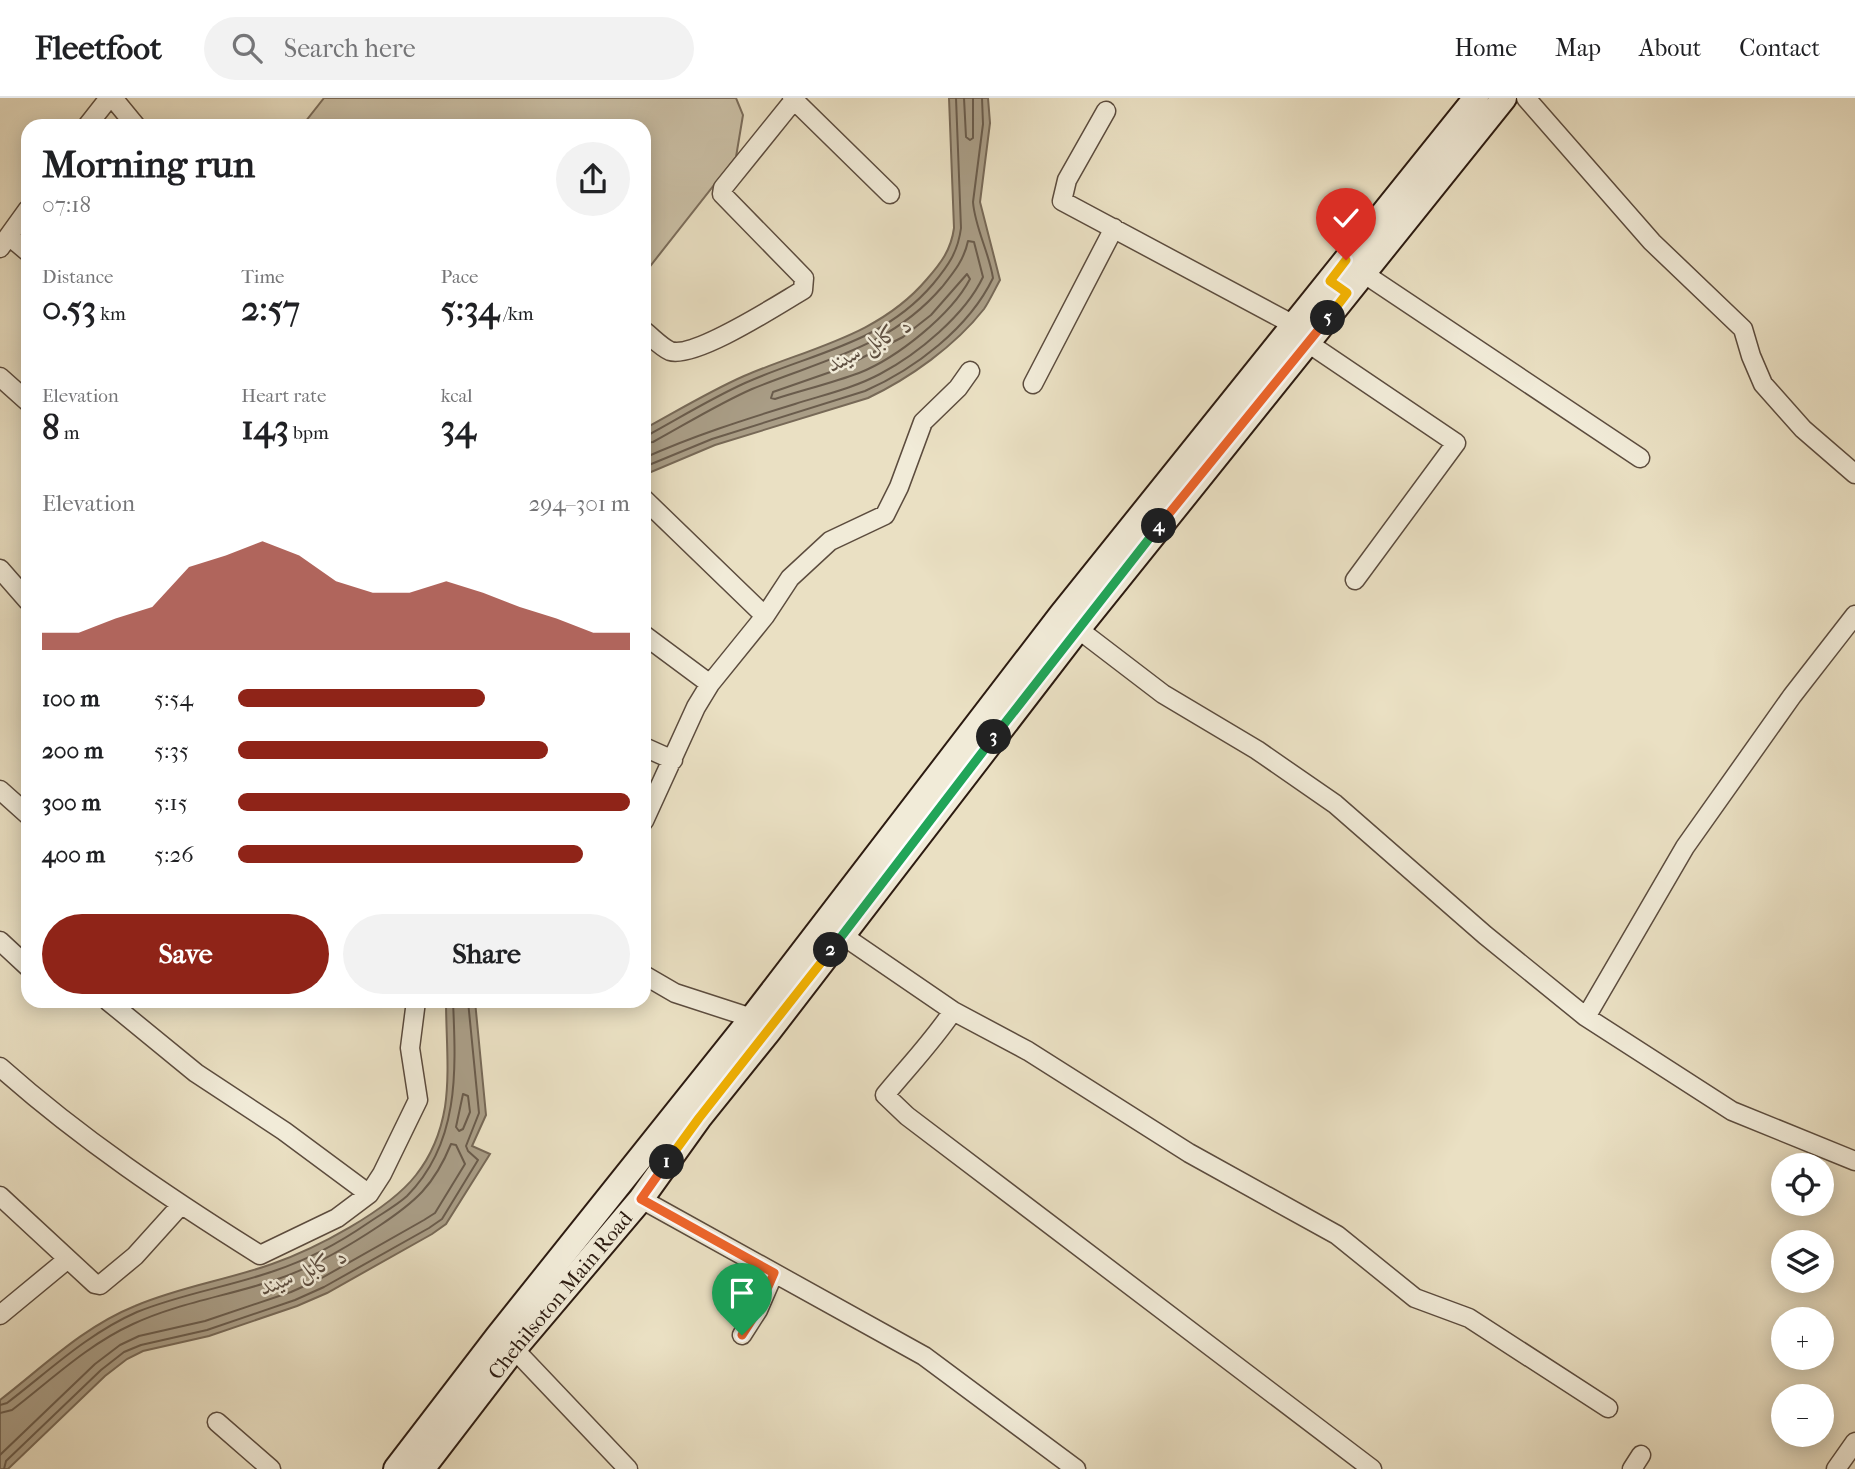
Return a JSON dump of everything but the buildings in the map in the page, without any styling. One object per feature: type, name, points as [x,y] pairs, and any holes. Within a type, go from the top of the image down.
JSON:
[{"type":"main road","name":"Chehilsoton Main Road","points":[[422,1469],[514,1349],[641,1199],[699,1118],[1338,287],[1476,98]]},
{"type":"main road","name":"Chehilsoton Main Road","points":[[1338,287],[1363,273],[1504,98]]},
{"type":"main road","name":"Chehilsoton Main Road","points":[[396,1469],[498,1336],[752,1018],[1061,615],[1301,334]]},
{"type":"street","points":[[94,119],[111,98],[130,119]]},
{"type":"street","points":[[1526,98],[1652,242],[1742,329],[1763,384],[1803,429],[1855,474]]},
{"type":"street","points":[[651,337],[666,349],[673,352],[682,351],[730,334],[803,289],[804,278],[722,194],[723,188],[793,99],[890,194]]},
{"type":"street","points":[[1106,111],[1067,180],[1062,201],[1301,334],[1456,443],[1355,580]]},
{"type":"street","points":[[5,242],[21,219]]},
{"type":"street","points":[[1033,384],[1114,228]]},
{"type":"street","points":[[1363,273],[1640,458]]},
{"type":"street","points":[[651,806],[696,707],[710,684],[765,616],[790,578],[830,541],[885,515],[899,487],[923,422],[958,388],[970,371]]},
{"type":"street","points":[[0,377],[21,396]]},
{"type":"street","points":[[651,506],[765,616]]},
{"type":"street","points":[[0,569],[21,593]]},
{"type":"street","points":[[1586,1017],[1685,847],[1792,696],[1855,615]]},
{"type":"street","points":[[1077,629],[1163,694],[1257,750],[1335,804],[1485,935],[1586,1017],[1732,1111],[1855,1161]]},
{"type":"street","points":[[651,640],[710,684]]},
{"type":"street","points":[[651,750],[673,760]]},
{"type":"street","points":[[0,790],[21,809]]},
{"type":"street","points":[[842,935],[953,1011],[1028,1051],[1189,1153],[1337,1235],[1415,1298],[1469,1318],[1608,1408]]},
{"type":"street","points":[[0,941],[21,960]]},
{"type":"street","points":[[651,979],[675,993],[752,1018]]},
{"type":"street","points":[[116,1008],[196,1073],[284,1131],[369,1195]]},
{"type":"street","points":[[0,1067],[101,1150],[260,1255],[337,1217],[369,1195],[396,1150],[418,1100],[410,1048],[415,1008]]},
{"type":"street","points":[[953,1011],[938,1033],[885,1095],[906,1116],[1372,1469]]},
{"type":"street","points":[[0,1196],[95,1284],[100,1285],[135,1256],[181,1205]]},
{"type":"street","points":[[641,1199],[924,1356],[1076,1469]]},
{"type":"street","points":[[0,1315],[63,1263]]},
{"type":"street","points":[[742,1335],[758,1310],[774,1273]]},
{"type":"street","points":[[514,1349],[628,1469]]},
{"type":"street","points":[[217,1422],[271,1469]]},
{"type":"street","points":[[1836,1469],[1855,1443]]},
{"type":"shaded area","points":[[324,98],[736,98],[743,115],[736,157],[651,265],[651,119],[308,119]]},
{"type":"water","name":"د کابل سيند","points":[[949,98],[988,98],[990,123],[980,202],[1000,280],[984,309],[972,323],[931,360],[868,398],[715,445],[651,472],[651,425],[744,376],[842,338],[887,314],[908,298],[937,267],[948,250],[954,228]]},
{"type":"water","name":"د کابل سيند","points":[[446,1008],[476,1008],[486,1115],[472,1146],[490,1154],[446,1224],[327,1293],[297,1306],[209,1336],[143,1351],[127,1359],[105,1376],[8,1469],[0,1469],[0,1400],[81,1336],[116,1315],[152,1299],[255,1270],[309,1249],[369,1215],[404,1189],[426,1160],[438,1134],[445,1107]]},
{"type":"route","points":[[742,1335],[758,1310],[774,1273],[641,1199],[699,1118],[769,1031],[1077,629],[1347,293],[1330,281],[1346,260]]}]
